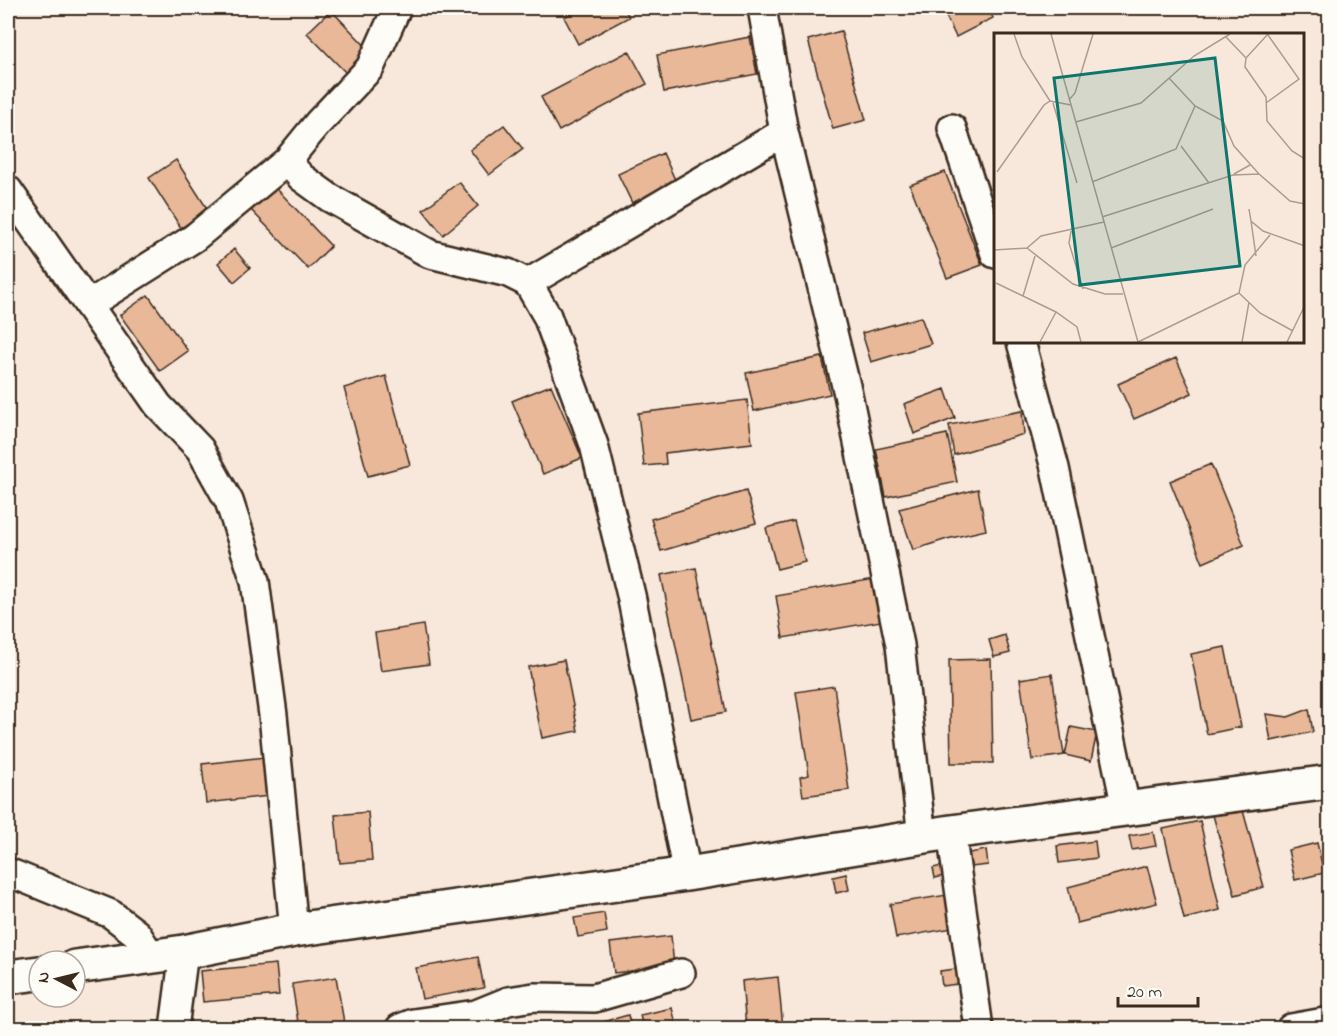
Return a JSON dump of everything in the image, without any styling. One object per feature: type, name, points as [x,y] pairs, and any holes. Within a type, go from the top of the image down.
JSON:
[{"type":"street","points":[[88,305],[194,238],[287,161],[318,123],[369,68],[398,8]]},
{"type":"street","points":[[762,8],[784,132],[848,394],[937,835],[979,1029]]},
{"type":"street","points":[[952,128],[994,251]]},
{"type":"street","points":[[528,283],[784,132]]},
{"type":"street","points":[[287,161],[301,177],[330,198],[430,254],[508,273],[528,283],[547,316],[594,445],[631,595],[687,874]]},
{"type":"street","points":[[8,190],[159,405],[200,448],[229,501],[255,581],[273,715],[294,930]]},
{"type":"street","points":[[1022,344],[1055,468],[1126,808]]},
{"type":"street","points":[[87,965],[184,952],[294,930],[687,874],[937,835],[1329,782]]},
{"type":"street","points":[[8,872],[111,914],[137,934],[151,956]]},
{"type":"street","points":[[174,1029],[184,952]]},
{"type":"street","points":[[400,1029],[413,1023],[476,1014],[508,1001],[534,997],[594,998],[681,973]]},
{"type":"street","points":[[8,977],[27,975]]},
{"type":"street","points":[[1291,1029],[1329,1021]]},
{"type":"building","points":[[582,8],[624,8],[629,17],[578,44],[564,17]]},
{"type":"building","points":[[942,8],[988,8],[993,18],[956,37]]},
{"type":"building","points":[[331,10],[373,54],[349,76],[307,33]]},
{"type":"building","points":[[841,31],[866,120],[833,129],[808,40]]},
{"type":"building","points":[[750,37],[757,74],[664,92],[657,55]]},
{"type":"building","points":[[629,51],[647,84],[559,131],[541,97]]},
{"type":"building","points":[[504,125],[523,149],[489,175],[470,150]]},
{"type":"building","points":[[663,153],[676,182],[632,203],[618,174]]},
{"type":"building","points":[[176,160],[208,210],[181,228],[149,178]]},
{"type":"building","points":[[945,172],[982,265],[947,278],[910,185]]},
{"type":"building","points":[[459,182],[478,206],[443,235],[423,210]]},
{"type":"building","points":[[275,187],[331,246],[308,269],[251,210]]},
{"type":"building","points":[[234,249],[250,268],[234,282],[218,263]]},
{"type":"building","points":[[148,295],[188,351],[160,371],[120,315]]},
{"type":"building","points":[[921,317],[931,344],[871,362],[862,333]]},
{"type":"building","points":[[822,357],[830,394],[754,411],[746,373]]},
{"type":"building","points":[[1176,358],[1192,393],[1134,419],[1118,384]]},
{"type":"building","points":[[386,376],[410,465],[368,476],[344,388]]},
{"type":"building","points":[[551,385],[582,458],[543,474],[512,401]]},
{"type":"building","points":[[945,389],[955,418],[914,434],[904,404]]},
{"type":"building","points":[[747,400],[752,443],[665,453],[666,464],[644,466],[638,413]]},
{"type":"building","points":[[1022,411],[1024,434],[954,455],[949,425]]},
{"type":"building","points":[[947,434],[957,482],[886,497],[876,449]]},
{"type":"building","points":[[1211,464],[1244,545],[1203,563],[1170,481]]},
{"type":"building","points":[[978,489],[986,530],[913,550],[899,509]]},
{"type":"building","points":[[746,491],[756,523],[661,551],[651,519]]},
{"type":"building","points":[[794,521],[805,562],[777,569],[766,528]]},
{"type":"building","points":[[696,568],[726,712],[691,719],[661,575]]},
{"type":"building","points":[[880,578],[887,620],[783,638],[776,596]]},
{"type":"building","points":[[423,625],[429,664],[381,671],[375,633]]},
{"type":"building","points":[[1005,635],[1010,653],[994,657],[989,640]]},
{"type":"building","points":[[1225,647],[1241,727],[1207,734],[1191,654]]},
{"type":"building","points":[[991,659],[993,763],[951,763],[949,660]]},
{"type":"building","points":[[564,660],[578,731],[542,738],[528,667]]},
{"type":"building","points":[[1052,674],[1064,755],[1032,760],[1020,679]]},
{"type":"building","points":[[834,686],[849,790],[803,796],[800,777],[809,775],[796,692]]},
{"type":"building","points":[[1309,709],[1313,732],[1271,741],[1266,714],[1288,717]]},
{"type":"building","points":[[1071,727],[1097,732],[1091,761],[1065,755]]},
{"type":"building","points":[[274,756],[278,795],[206,803],[202,764]]},
{"type":"building","points":[[1242,807],[1264,887],[1235,895],[1213,815]]},
{"type":"building","points":[[368,812],[372,860],[340,863],[335,815]]},
{"type":"building","points":[[1200,821],[1220,910],[1184,919],[1163,829]]},
{"type":"building","points":[[1153,832],[1156,846],[1132,850],[1129,836]]},
{"type":"building","points":[[1095,841],[1097,858],[1059,863],[1057,846]]},
{"type":"building","points":[[1317,843],[1324,873],[1295,880],[1288,850]]},
{"type":"building","points":[[986,850],[988,865],[971,867],[969,853]]},
{"type":"building","points":[[942,866],[944,876],[935,878],[933,868]]},
{"type":"building","points":[[1147,866],[1157,903],[1077,923],[1068,887]]},
{"type":"building","points":[[846,874],[849,890],[836,893],[833,877]]},
{"type":"building","points":[[947,895],[953,928],[896,938],[890,904]]},
{"type":"building","points":[[604,913],[607,932],[578,937],[574,918]]},
{"type":"building","points":[[671,936],[674,966],[614,973],[610,943]]},
{"type":"building","points":[[478,957],[484,988],[422,999],[416,968]]},
{"type":"building","points":[[276,964],[279,995],[203,1002],[200,971]]},
{"type":"building","points":[[963,968],[966,983],[942,986],[940,971]]},
{"type":"building","points":[[336,977],[345,1028],[299,1028],[292,984]]},
{"type":"building","points":[[778,977],[783,1028],[746,1028],[742,981]]},
{"type":"building","points":[[672,1008],[677,1028],[643,1028],[640,1015]]},
{"type":"building","points":[[628,1015],[631,1028],[602,1028],[600,1023]]}]
